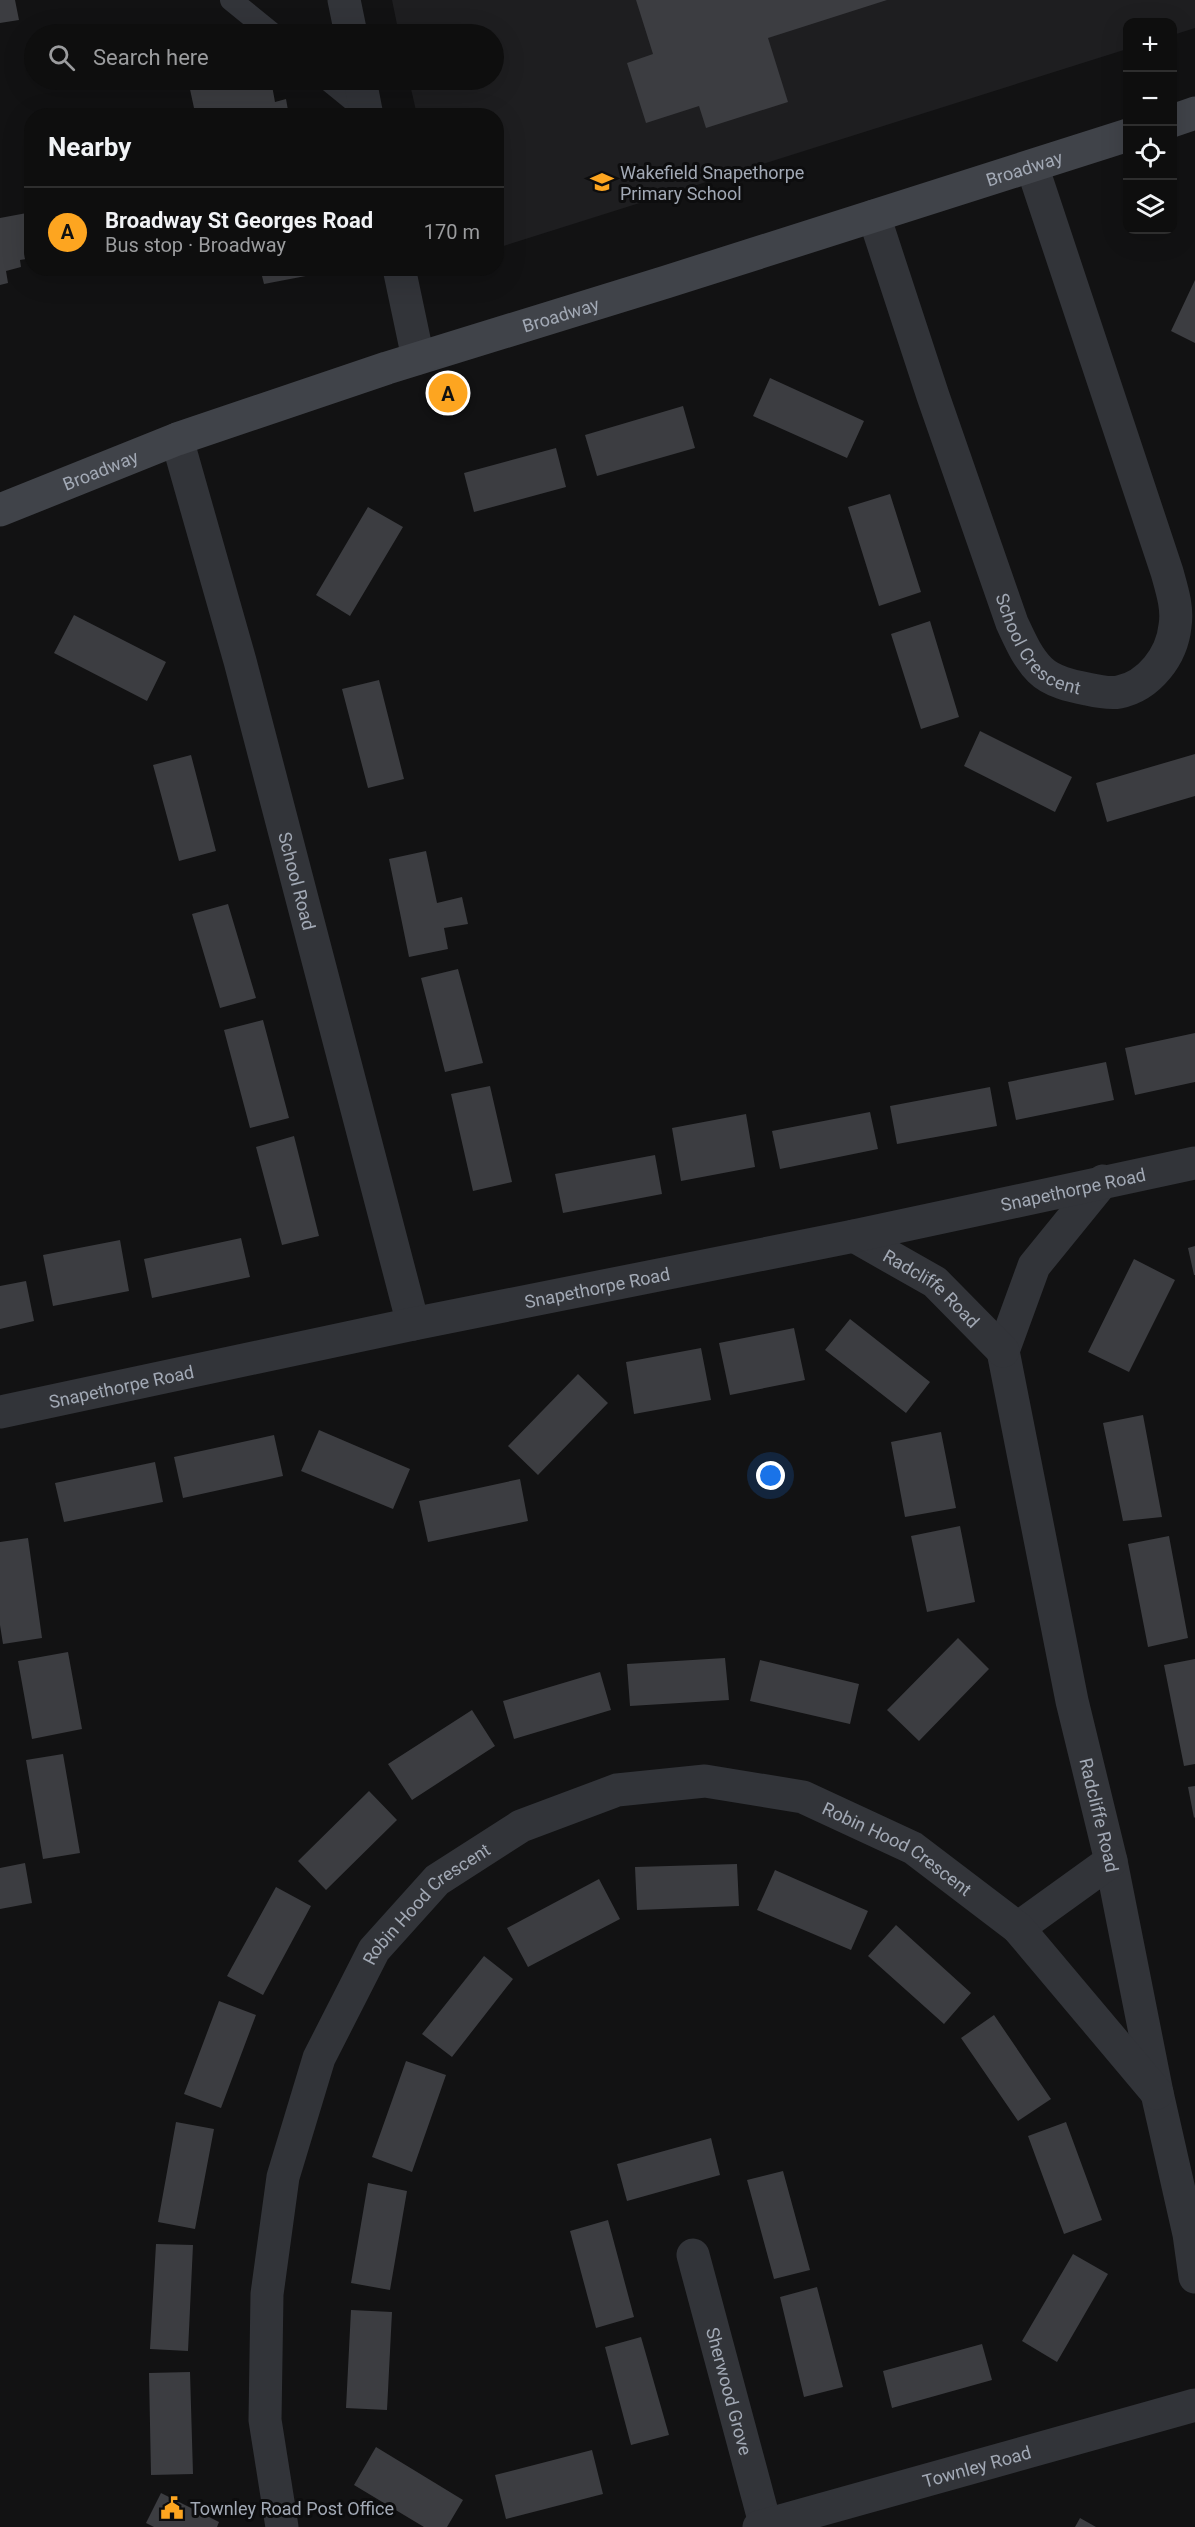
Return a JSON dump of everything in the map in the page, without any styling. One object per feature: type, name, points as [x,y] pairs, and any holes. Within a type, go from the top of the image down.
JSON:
[{"type":"street","points":[[344,0],[349,24]]},
{"type":"street","points":[[1177,120],[1195,113]]},
{"type":"street","name":"Broadway","points":[[0,510],[177,439],[418,358],[1123,137]]},
{"type":"street","name":"School Crescent","points":[[874,216],[974,515],[1012,623],[1025,650],[1042,672],[1068,685],[1095,691],[1119,692],[1149,679],[1167,652],[1175,627],[1175,600],[1032,166]]},
{"type":"street","points":[[401,276],[418,358]]},
{"type":"street","name":"School Road","points":[[177,439],[240,661],[413,1324]]},
{"type":"street","name":"Snapethorpe Road","points":[[0,1412],[413,1324],[854,1236],[1195,1163]]},
{"type":"street","points":[[1003,1351],[1034,1266],[1103,1181]]},
{"type":"street","name":"Radcliffe Road","points":[[854,1236],[935,1282],[1003,1351],[1072,1701],[1111,1861],[1157,2093],[1189,2234],[1195,2277]]},
{"type":"street","name":"Robin Hood Crescent","points":[[282,2527],[265,2420],[267,2294],[283,2177],[319,2058],[374,1950],[437,1880],[521,1826],[617,1790],[705,1781],[803,1797],[913,1848],[1018,1928],[1157,2093]]},
{"type":"street","points":[[1018,1928],[1111,1861]]},
{"type":"street","name":"Sherwood Grove","points":[[693,2255],[763,2526]]},
{"type":"street","name":"Townley Road","points":[[763,2526],[1195,2404]]},
{"type":"lane","points":[[231,0],[261,24]]},
{"type":"lane","points":[[344,90],[364,102]]},
{"type":"shaded area","name":"Wakefield Snapethorpe Primary School","points":[[392,0],[1195,0],[1195,28],[1177,34],[1177,18],[1123,18],[1123,50],[504,246],[504,108],[415,108],[411,90],[504,90],[504,24],[397,24]]},
{"type":"building","points":[[0,0],[15,0],[19,20],[0,23]]},
{"type":"building","points":[[636,0],[887,0],[768,38],[788,102],[706,128],[699,106],[646,123],[627,63],[653,54]]},
{"type":"building","points":[[190,90],[273,90],[275,102],[286,99],[288,108],[194,108]]},
{"type":"building","points":[[24,214],[24,259],[20,260],[21,267],[6,271],[8,283],[0,285],[0,218]]},
{"type":"building","points":[[262,276],[306,276],[264,284]]},
{"type":"building","points":[[1195,280],[1195,343],[1171,331]]},
{"type":"building","points":[[770,378],[864,421],[847,458],[753,416]]},
{"type":"building","points":[[683,406],[695,448],[597,476],[585,435]]},
{"type":"building","points":[[556,448],[566,487],[474,512],[464,473]]},
{"type":"building","points":[[890,494],[921,592],[879,606],[848,507]]},
{"type":"building","points":[[368,507],[403,527],[350,616],[316,595]]},
{"type":"building","points":[[74,615],[166,662],[147,701],[54,653]]},
{"type":"building","points":[[930,621],[959,717],[921,729],[891,634]]},
{"type":"building","points":[[379,680],[404,779],[368,788],[342,689]]},
{"type":"building","points":[[980,731],[1072,777],[1055,812],[964,766]]},
{"type":"building","points":[[1195,754],[1195,796],[1107,822],[1096,783]]},
{"type":"building","points":[[191,755],[216,851],[179,861],[153,765]]},
{"type":"building","points":[[426,851],[437,903],[462,897],[468,924],[444,928],[448,949],[409,957],[389,859]]},
{"type":"building","points":[[228,904],[256,998],[220,1008],[192,914]]},
{"type":"building","points":[[458,969],[483,1063],[445,1072],[421,978]]},
{"type":"building","points":[[263,1020],[289,1118],[250,1128],[224,1030]]},
{"type":"building","points":[[1195,1033],[1195,1082],[1135,1095],[1125,1048]]},
{"type":"building","points":[[1106,1062],[1114,1100],[1016,1120],[1008,1082]]},
{"type":"building","points":[[490,1086],[512,1182],[473,1191],[451,1094]]},
{"type":"building","points":[[990,1087],[997,1126],[897,1144],[890,1106]]},
{"type":"building","points":[[870,1112],[878,1149],[780,1169],[772,1131]]},
{"type":"building","points":[[746,1114],[755,1167],[681,1181],[672,1128]]},
{"type":"building","points":[[294,1136],[319,1236],[282,1245],[256,1147]]},
{"type":"building","points":[[655,1155],[662,1194],[563,1213],[555,1174]]},
{"type":"building","points":[[241,1238],[250,1277],[152,1298],[144,1259]]},
{"type":"building","points":[[120,1240],[129,1291],[53,1306],[43,1255]]},
{"type":"building","points":[[1195,1246],[1195,1275],[1194,1275],[1188,1248]]},
{"type":"building","points":[[1134,1259],[1175,1280],[1129,1372],[1088,1352]]},
{"type":"building","points":[[26,1281],[34,1321],[0,1329],[0,1286]]},
{"type":"building","points":[[850,1319],[930,1382],[906,1413],[825,1350]]},
{"type":"building","points":[[794,1328],[805,1380],[730,1395],[719,1343]]},
{"type":"building","points":[[701,1348],[711,1400],[634,1414],[626,1362]]},
{"type":"building","points":[[578,1374],[608,1403],[538,1475],[508,1446]]},
{"type":"building","points":[[1143,1415],[1162,1517],[1123,1521],[1103,1423]]},
{"type":"building","points":[[319,1430],[410,1469],[393,1509],[301,1471]]},
{"type":"building","points":[[941,1432],[956,1508],[905,1517],[891,1442]]},
{"type":"building","points":[[274,1435],[283,1476],[183,1498],[174,1457]]},
{"type":"building","points":[[155,1462],[163,1502],[64,1522],[55,1483]]},
{"type":"building","points":[[520,1479],[528,1521],[428,1542],[419,1501]]},
{"type":"building","points":[[960,1526],[975,1602],[927,1612],[911,1536]]},
{"type":"building","points":[[1169,1536],[1188,1638],[1148,1647],[1128,1544]]},
{"type":"building","points":[[28,1538],[42,1638],[3,1644],[0,1625],[0,1542]]},
{"type":"building","points":[[958,1638],[989,1669],[919,1741],[887,1710]]},
{"type":"building","points":[[68,1652],[82,1729],[32,1739],[18,1661]]},
{"type":"building","points":[[725,1658],[729,1700],[630,1706],[627,1664]]},
{"type":"building","points":[[1195,1659],[1195,1764],[1184,1766],[1164,1665]]},
{"type":"building","points":[[760,1660],[859,1684],[850,1724],[750,1701]]},
{"type":"building","points":[[600,1672],[611,1710],[514,1739],[503,1701]]},
{"type":"building","points":[[472,1710],[495,1746],[412,1800],[388,1764]]},
{"type":"building","points":[[63,1754],[80,1853],[43,1859],[26,1760]]},
{"type":"building","points":[[1195,1786],[1195,1817],[1194,1818],[1188,1787]]},
{"type":"building","points":[[369,1791],[397,1820],[326,1890],[298,1861]]},
{"type":"building","points":[[25,1863],[32,1903],[0,1909],[0,1868]]},
{"type":"building","points":[[737,1864],[739,1906],[637,1910],[635,1867]]},
{"type":"building","points":[[775,1870],[868,1911],[851,1950],[757,1910]]},
{"type":"building","points":[[599,1879],[620,1919],[528,1967],[507,1928]]},
{"type":"building","points":[[276,1887],[311,1906],[263,1995],[227,1976]]},
{"type":"building","points":[[896,1925],[971,1993],[944,2024],[868,1956]]},
{"type":"building","points":[[484,1956],[513,1979],[452,2057],[422,2034]]},
{"type":"building","points":[[219,2001],[256,2015],[221,2108],[184,2094]]},
{"type":"building","points":[[994,2015],[1051,2099],[1018,2121],[961,2038]]},
{"type":"building","points":[[406,2061],[446,2075],[412,2172],[372,2157]]},
{"type":"building","points":[[176,2122],[214,2129],[195,2229],[158,2222]]},
{"type":"building","points":[[1066,2122],[1102,2220],[1064,2234],[1028,2136]]},
{"type":"building","points":[[711,2138],[720,2175],[627,2201],[617,2164]]},
{"type":"building","points":[[783,2171],[810,2270],[774,2279],[747,2180]]},
{"type":"building","points":[[368,2183],[407,2191],[390,2290],[351,2283]]},
{"type":"building","points":[[608,2220],[634,2317],[596,2328],[570,2231]]},
{"type":"building","points":[[156,2244],[193,2245],[188,2351],[150,2349]]},
{"type":"building","points":[[1073,2254],[1108,2274],[1057,2362],[1022,2341]]},
{"type":"building","points":[[817,2287],[843,2387],[804,2397],[780,2297]]},
{"type":"building","points":[[351,2310],[392,2312],[387,2410],[346,2408]]},
{"type":"building","points":[[641,2337],[669,2435],[631,2445],[605,2347]]},
{"type":"building","points":[[982,2344],[992,2380],[892,2408],[883,2371]]},
{"type":"building","points":[[190,2372],[193,2474],[151,2475],[149,2373]]},
{"type":"building","points":[[376,2447],[463,2500],[447,2527],[424,2527],[354,2485]]},
{"type":"building","points":[[592,2450],[603,2494],[506,2519],[495,2475]]},
{"type":"building","name":"Townley Road Post Office","points":[[161,2493],[219,2522],[217,2527],[154,2527],[146,2523]]},
{"type":"building","points":[[1080,2518],[1096,2527],[1075,2527]]},
{"type":"place","name":"Wakefield Snapethorpe Primary School","points":[[602,182]]},
{"type":"place","name":"Broadway St Georges Road","points":[[448,393]]},
{"type":"place","name":"Townley Road Post Office","points":[[172,2508]]}]
